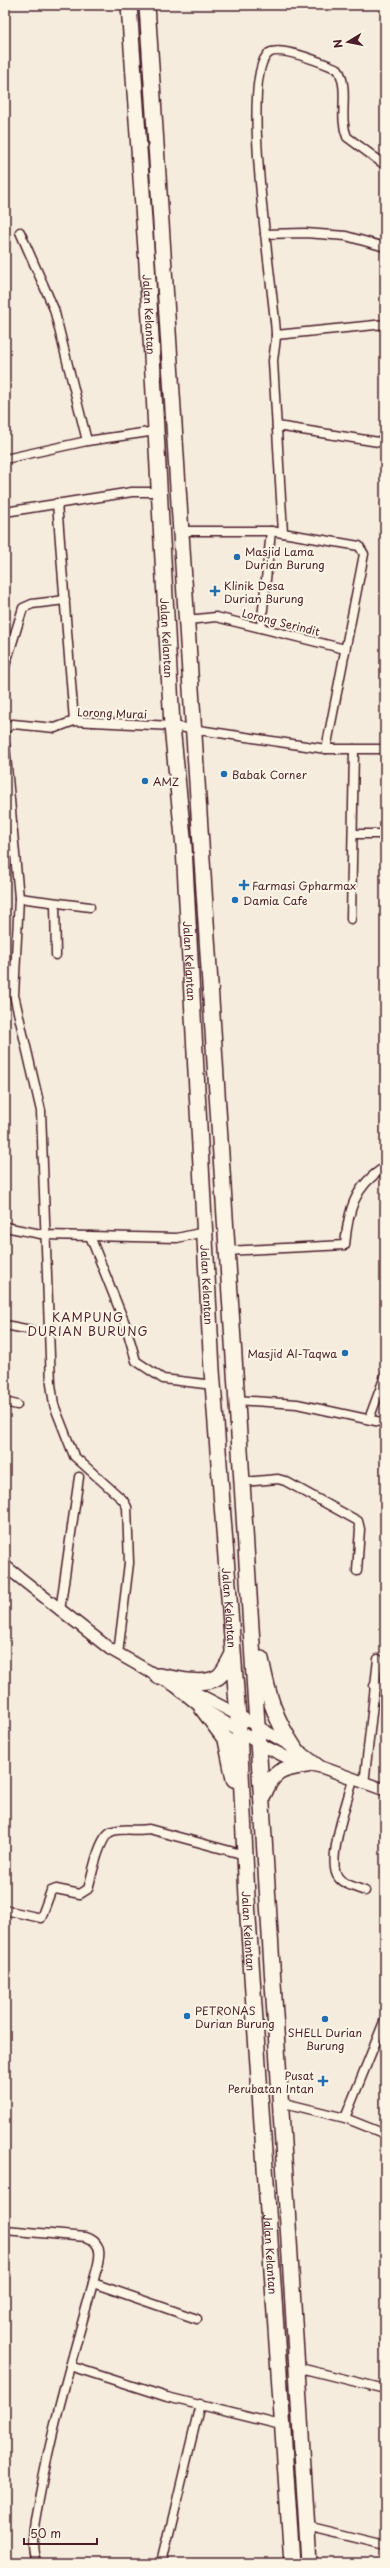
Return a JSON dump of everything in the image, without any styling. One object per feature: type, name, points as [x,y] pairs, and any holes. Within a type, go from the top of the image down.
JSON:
[{"type":"highway","name":"Jalan Kelantan","points":[[129,5],[147,264],[172,726],[184,847],[213,1386],[232,1656],[238,1715],[245,1855],[281,2425],[292,2563]]},
{"type":"highway","name":"Jalan Kelantan","points":[[147,5],[195,730],[231,1334],[243,1482],[261,1800],[309,2563]]},
{"type":"highway","points":[[212,1370],[219,1360],[222,1339],[231,1334]]},
{"type":"highway","points":[[250,1601],[271,1705],[283,1731],[295,1749]]},
{"type":"highway","points":[[158,1676],[204,1681],[212,1680],[222,1674],[232,1656]]},
{"type":"highway","points":[[202,1708],[226,1740],[244,1825]]},
{"type":"highway","points":[[261,1800],[270,1779],[284,1769],[314,1766]]},
{"type":"highway","points":[[278,2369],[287,2366],[290,2346],[294,2336]]},
{"type":"street","points":[[283,533],[273,361],[276,335],[260,190],[257,97],[261,64],[271,52],[284,51],[338,69],[345,87],[344,130],[347,137],[385,165]]},
{"type":"street","points":[[20,232],[54,308],[87,441]]},
{"type":"street","points":[[265,234],[305,233],[346,236],[385,247]]},
{"type":"street","points":[[276,335],[385,324]]},
{"type":"street","points":[[277,426],[385,443]]},
{"type":"street","points":[[5,459],[87,441],[156,431]]},
{"type":"street","points":[[5,512],[132,492],[160,492]]},
{"type":"street","points":[[57,503],[74,722]]},
{"type":"street","points":[[182,531],[271,531],[359,546],[363,550],[364,554],[326,749]]},
{"type":"street","points":[[261,628],[271,531]]},
{"type":"street","points":[[5,666],[24,608],[32,604],[65,600]]},
{"type":"street","name":"Lorong Serindit","points":[[188,620],[216,617],[345,649]]},
{"type":"street","name":"Lorong Murai","points":[[5,729],[13,724],[55,728],[74,722],[172,726],[326,749],[385,749]]},
{"type":"street","points":[[5,745],[19,898],[14,995],[41,1111],[54,1405],[74,1456],[123,1500],[127,1507],[129,1563],[118,1654]]},
{"type":"street","points":[[351,919],[354,749]]},
{"type":"street","points":[[353,834],[385,834]]},
{"type":"street","points":[[19,898],[90,907]]},
{"type":"street","points":[[54,902],[56,955]]},
{"type":"street","points":[[226,1251],[345,1245],[348,1215],[361,1188],[385,1167]]},
{"type":"street","points":[[5,1226],[46,1235],[177,1238],[204,1232]]},
{"type":"street","points":[[90,1236],[126,1326],[136,1361],[163,1379],[213,1386]]},
{"type":"street","points":[[5,1325],[31,1330]]},
{"type":"street","points":[[369,1419],[385,1376]]},
{"type":"street","points":[[236,1400],[297,1404],[385,1423]]},
{"type":"street","points":[[5,1402],[17,1405]]},
{"type":"street","points":[[60,1611],[79,1477]]},
{"type":"street","points":[[243,1482],[278,1479],[285,1481],[358,1521],[360,1529],[357,1571]]},
{"type":"street","points":[[5,1566],[60,1611],[118,1654],[175,1686],[202,1708],[258,1743],[314,1766],[385,1790]]},
{"type":"street","points":[[364,1784],[378,1659]]},
{"type":"street","points":[[175,1686],[190,1690],[238,1715],[295,1749],[314,1766]]},
{"type":"street","points":[[374,1686],[385,1687]]},
{"type":"street","points":[[353,1780],[336,1838],[335,1871],[342,1881],[365,1891]]},
{"type":"street","points":[[5,1910],[41,1918],[51,1891],[56,1890],[80,1894],[88,1889],[101,1843],[109,1832],[114,1830],[136,1831],[149,1829],[245,1855]]},
{"type":"street","points":[[344,2118],[385,2019]]},
{"type":"street","points":[[280,2102],[344,2118],[385,2134]]},
{"type":"street","points":[[5,2230],[94,2240],[99,2247],[99,2256],[93,2283],[47,2456],[33,2536],[33,2553],[36,2563]]},
{"type":"street","points":[[93,2283],[197,2319]]},
{"type":"street","points":[[70,2366],[167,2397],[281,2425]]},
{"type":"street","points":[[296,2367],[385,2389]]},
{"type":"street","points":[[162,2563],[200,2404]]},
{"type":"street","points":[[307,2526],[385,2545]]},
{"type":"place","name":"Masjid Lama Durian Burung","points":[[237,557]]},
{"type":"place","name":"Klinik Desa Durian Burung","points":[[215,591]]},
{"type":"place","name":"Babak Corner","points":[[224,774]]},
{"type":"place","name":"AMZ","points":[[145,781]]},
{"type":"place","name":"Farmasi Gpharmax","points":[[244,885]]},
{"type":"place","name":"Damia Cafe","points":[[235,900]]},
{"type":"place","name":"Masjid Al-Taqwa","points":[[345,1353]]},
{"type":"place","name":"PETRONAS Durian Burung","points":[[187,2016]]},
{"type":"place","name":"SHELL Durian Burung","points":[[325,2019]]},
{"type":"place","name":"Pusat Perubatan Intan","points":[[323,2081]]},
{"type":"district","name":"KAMPUNG DURIAN BURUNG","points":[[88,1324]]}]
